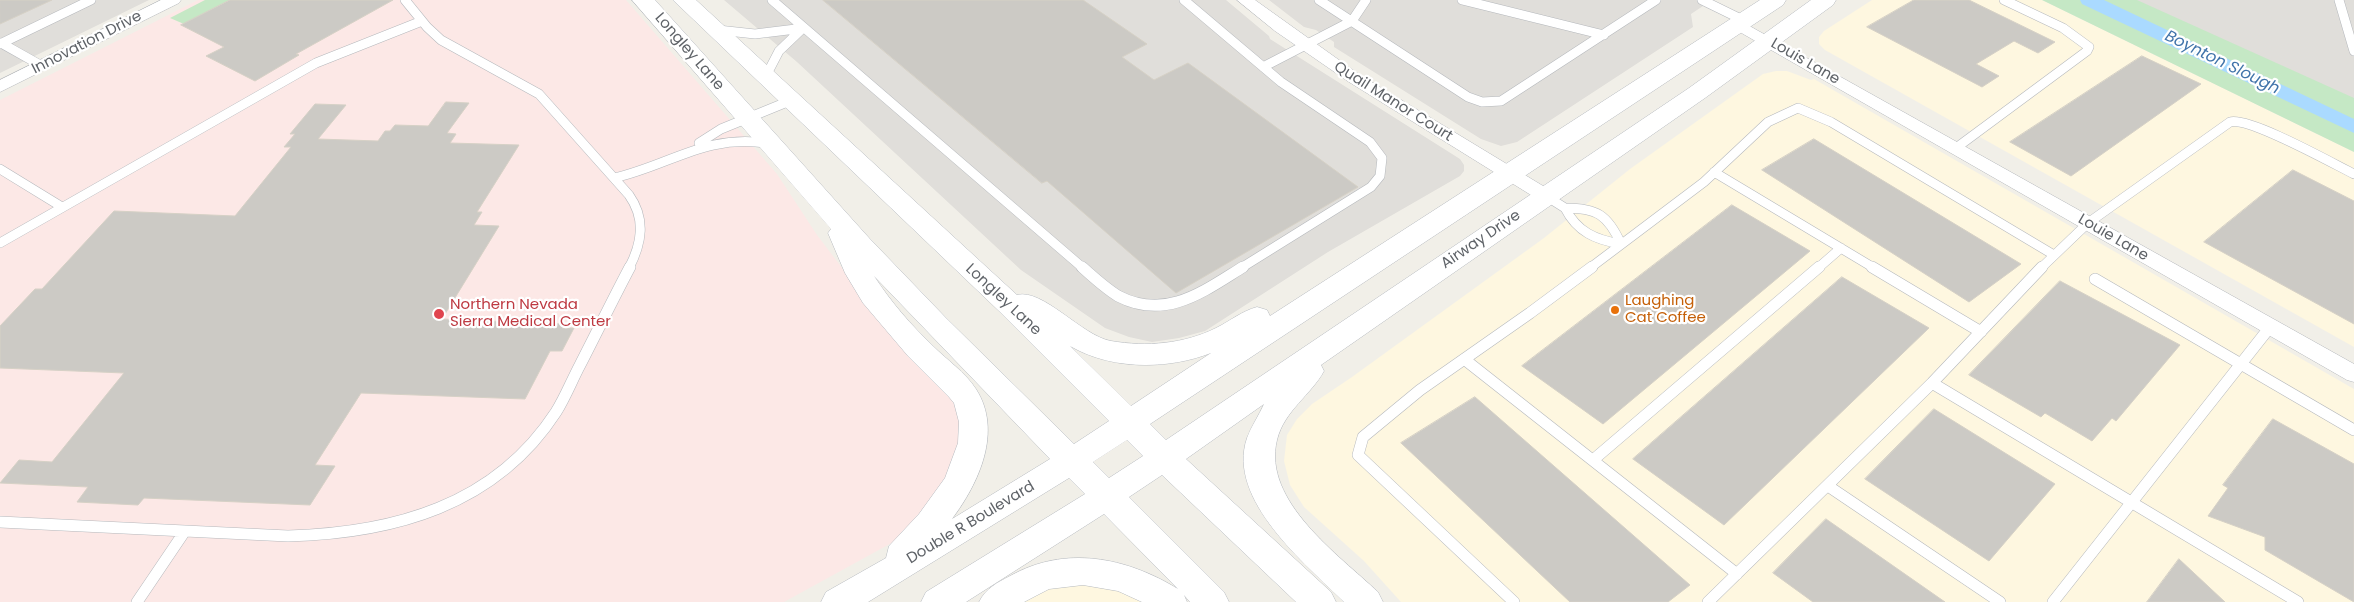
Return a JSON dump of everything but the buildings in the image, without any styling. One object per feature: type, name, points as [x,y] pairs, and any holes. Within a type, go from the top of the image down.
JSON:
[{"type":"main road","name":"Longley Lane","points":[[643,0],[747,119],[935,324],[1108,495],[1212,602]]},
{"type":"main road","name":"Longley Lane","points":[[684,0],[1010,305],[1131,423],[1164,458],[1319,602]]},
{"type":"main road","points":[[1131,423],[1440,218],[1775,0]]},
{"type":"main road","name":"Airway Drive","points":[[1108,495],[1366,319],[1555,202],[1697,93],[1825,0]]},
{"type":"main road","points":[[836,217],[852,262],[880,305],[918,349],[967,399],[974,418],[974,444],[968,462],[943,506],[917,539],[899,557],[846,597]]},
{"type":"main road","points":[[960,260],[1079,338],[1105,350],[1161,355],[1189,352],[1215,341],[1239,328],[1376,239],[1418,222],[1440,218]]},
{"type":"main road","points":[[1366,319],[1295,385],[1272,412],[1262,432],[1258,452],[1261,477],[1269,500],[1293,530],[1366,602]]},
{"type":"main road","name":"Double R Boulevard","points":[[846,597],[1072,461],[1131,423]]},
{"type":"main road","points":[[938,602],[1108,495]]},
{"type":"main road","points":[[996,602],[1030,581],[1058,572],[1085,570],[1115,574],[1151,588],[1170,602]]},
{"type":"street","name":"Innovation Drive","points":[[0,87],[174,0]]},
{"type":"street","name":"Quail Manor Court","points":[[1246,0],[1303,45],[1381,96],[1555,202]]},
{"type":"street","name":"Louis Lane","points":[[1740,22],[1768,41],[1872,101]]},
{"type":"street","name":"Louie Lane","points":[[1872,101],[2354,374]]},
{"type":"lane","points":[[0,44],[91,0]]},
{"type":"lane","points":[[0,522],[304,537],[372,530],[395,526],[437,511],[496,477],[534,442],[556,412],[636,255],[642,229],[640,211],[636,202],[540,94],[523,83],[450,46],[434,34],[406,0]]},
{"type":"lane","points":[[772,0],[1108,289],[1126,300],[1150,305],[1173,304],[1194,297],[1371,187],[1382,174],[1383,160],[1376,147],[1294,92],[1184,0]]},
{"type":"lane","points":[[1319,0],[1468,97],[1482,102],[1501,101],[1656,0]]},
{"type":"lane","points":[[1263,67],[1352,21],[1366,0]]},
{"type":"lane","points":[[1462,0],[1604,35]]},
{"type":"lane","points":[[1702,0],[1740,22]]},
{"type":"lane","points":[[1956,148],[2089,47],[2085,41],[2069,32],[2004,0]]},
{"type":"lane","points":[[2339,0],[2354,51]]},
{"type":"lane","points":[[0,243],[323,60],[422,21]]},
{"type":"lane","points":[[715,29],[755,34],[804,28]]},
{"type":"lane","points":[[766,76],[779,51],[804,28]]},
{"type":"lane","points":[[0,44],[42,66]]},
{"type":"lane","points":[[693,149],[712,134],[792,100]]},
{"type":"lane","points":[[1514,602],[1358,455],[1363,437],[1420,390],[1621,244],[1714,172],[1768,122],[1798,108],[1831,122],[2054,255]]},
{"type":"lane","points":[[1708,602],[1932,383],[2054,255],[2088,224],[2230,122],[2236,120],[2254,125],[2354,174]]},
{"type":"lane","points":[[614,178],[639,173],[715,141],[747,139],[770,144]]},
{"type":"lane","points":[[0,169],[62,207]]},
{"type":"lane","points":[[1714,172],[1981,332]]},
{"type":"lane","points":[[1555,202],[1571,222],[1598,241],[1621,244]]},
{"type":"lane","points":[[1555,202],[1587,208],[1612,224],[1621,244]]},
{"type":"lane","points":[[1593,460],[1841,248]]},
{"type":"lane","points":[[2095,279],[2354,430]]},
{"type":"lane","points":[[2053,602],[2270,327]]},
{"type":"lane","points":[[1464,359],[1738,574]]},
{"type":"lane","points":[[1932,383],[2298,602]]},
{"type":"lane","points":[[1828,486],[2000,602]]},
{"type":"lane","points":[[137,602],[185,531]]},
{"type":"shaded area","points":[[0,0],[149,0],[0,73]]},
{"type":"shaded area","name":"Northern Nevada Sierra Medical Center","points":[[198,0],[626,0],[777,174],[817,235],[865,298],[950,392],[965,433],[936,501],[897,540],[784,602],[0,602],[0,100]]},
{"type":"shaded area","points":[[724,0],[1226,0],[1269,36],[1270,39],[1460,159],[1464,165],[1464,171],[1460,176],[1328,252],[1205,331],[1179,338],[1152,342],[1129,337],[1105,328],[1021,270],[797,62]]},
{"type":"shaded area","points":[[1269,0],[1712,0],[1691,14],[1693,27],[1517,142],[1501,146],[1481,139],[1334,47],[1334,42],[1316,30],[1304,27]]},
{"type":"shaded area","points":[[1872,0],[2042,0],[2354,152],[2354,347],[1825,50],[1819,44],[1819,37],[1824,31]]},
{"type":"shaded area","points":[[2121,0],[2354,0],[2354,108]]},
{"type":"shaded area","points":[[1787,71],[1811,80],[1814,79],[2354,389],[2354,602],[1401,602],[1364,561],[1304,507],[1290,485],[1284,461],[1287,435],[1297,419],[1312,404],[1544,238],[1630,169],[1763,74]]},
{"type":"shaded area","points":[[1105,583],[1157,602],[1012,602],[1054,586]]},
{"type":"green space","points":[[205,0],[230,0],[184,24],[170,18]]},
{"type":"green space","points":[[2042,0],[2137,0],[2354,98],[2354,152]]},
{"type":"waterway","name":"Boynton Slough","points":[[2089,0],[2354,127]]},
{"type":"place","name":"Laughing Cat Coffee","points":[[1615,310]]},
{"type":"place","name":"Northern Nevada Sierra Medical Center","points":[[439,314]]}]
